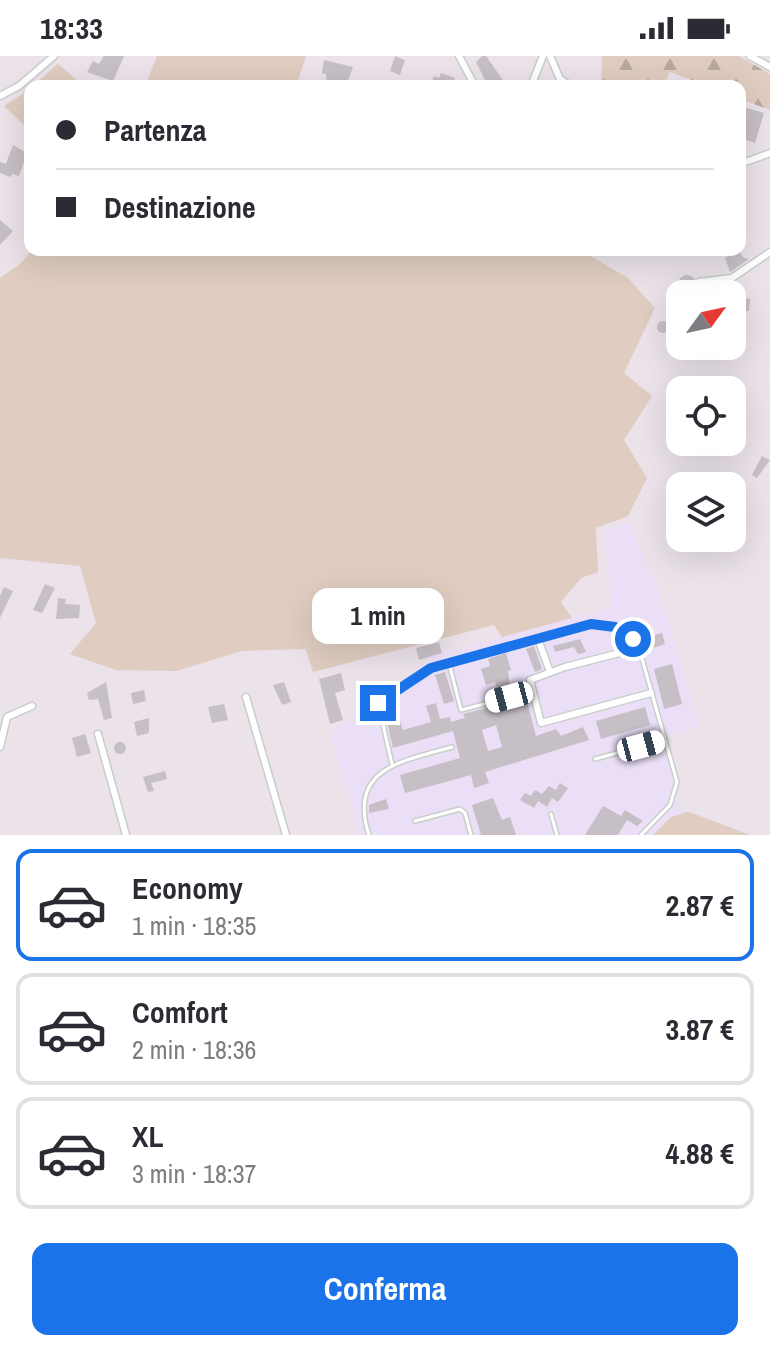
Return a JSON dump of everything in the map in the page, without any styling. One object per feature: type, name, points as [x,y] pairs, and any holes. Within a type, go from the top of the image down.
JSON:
[{"type":"street","points":[[26,80],[54,56]]},
{"type":"street","points":[[459,56],[472,80]]},
{"type":"street","points":[[533,80],[543,56]]},
{"type":"street","points":[[550,56],[562,80]]},
{"type":"street","points":[[750,56],[770,67]]},
{"type":"street","points":[[0,96],[24,82]]},
{"type":"street","points":[[746,162],[770,153]]},
{"type":"street","points":[[716,280],[732,278],[770,252]]},
{"type":"street","points":[[538,639],[550,672]]},
{"type":"street","points":[[639,648],[530,680],[541,723],[651,693]]},
{"type":"street","points":[[246,697],[286,835]]},
{"type":"street","points":[[0,747],[7,717],[32,706]]},
{"type":"street","points":[[98,734],[126,835]]},
{"type":"lane","points":[[392,764],[378,703],[431,668],[604,624],[625,632],[639,648],[677,782],[676,794],[670,805],[641,835]]},
{"type":"lane","points":[[449,663],[461,710],[533,691]]},
{"type":"lane","points":[[595,759],[665,740]]},
{"type":"lane","points":[[369,835],[363,808],[365,793],[373,780],[392,764],[452,747]]},
{"type":"lane","points":[[415,821],[460,809],[465,813],[471,835]]},
{"type":"lane","points":[[551,814],[557,835]]},
{"type":"shaded area","points":[[630,523],[647,568],[654,576],[700,727],[661,737],[681,813],[653,835],[361,835],[330,735],[433,656],[612,607],[604,532]]},
{"type":"green space","points":[[157,56],[306,56],[298,80],[147,80]]},
{"type":"green space","points":[[602,56],[739,56],[770,74],[770,110],[746,101],[746,80],[691,80],[670,72],[666,80],[601,80]]},
{"type":"green space","points":[[58,64],[77,80],[40,80]]},
{"type":"green space","points":[[24,93],[24,125],[4,106]]},
{"type":"green space","points":[[27,256],[590,256],[628,278],[655,308],[624,373],[652,396],[624,440],[647,478],[628,516],[596,528],[598,572],[581,578],[561,602],[572,618],[502,637],[494,625],[313,672],[306,649],[241,651],[177,671],[116,670],[70,654],[96,623],[80,566],[0,558],[0,278]]},
{"type":"green space","points":[[687,812],[750,835],[653,835],[671,817]]},
{"type":"building","points":[[104,56],[124,56],[113,80],[87,72],[93,61],[99,64]]},
{"type":"building","points":[[395,56],[405,60],[400,75],[390,71]]},
{"type":"building","points":[[486,56],[503,80],[485,80],[476,62]]},
{"type":"building","points":[[324,60],[353,67],[348,80],[327,80],[326,74],[322,73]]},
{"type":"building","points":[[441,73],[455,78],[432,80],[434,76],[439,78]]},
{"type":"building","points":[[746,108],[764,113],[755,143],[746,140]]},
{"type":"building","points":[[13,145],[24,151],[19,176],[0,173],[0,162],[6,164]]},
{"type":"building","points":[[0,220],[13,231],[0,245]]},
{"type":"building","points":[[742,256],[749,259],[730,272],[725,258]]},
{"type":"building","points":[[687,275],[694,280],[680,280]]},
{"type":"building","points":[[746,298],[750,299],[749,311],[746,311]]},
{"type":"building","points":[[663,321],[666,322],[666,332],[663,333],[657,327]]},
{"type":"building","points":[[762,456],[770,460],[757,478],[752,475]]},
{"type":"building","points":[[45,584],[55,588],[42,613],[33,610]]},
{"type":"building","points":[[4,587],[13,591],[0,618],[0,596]]},
{"type":"building","points":[[58,598],[66,599],[65,604],[80,605],[79,618],[56,619]]},
{"type":"building","points":[[662,633],[665,644],[650,649],[647,637]]},
{"type":"building","points":[[580,639],[586,652],[578,654],[574,647],[555,652],[553,646]]},
{"type":"building","points":[[439,642],[442,653],[419,660],[416,648]]},
{"type":"building","points":[[534,646],[542,669],[535,672],[526,649]]},
{"type":"building","points":[[506,653],[511,670],[508,671],[511,693],[499,696],[495,682],[486,685],[481,669],[490,666],[488,659]]},
{"type":"building","points":[[672,664],[682,704],[664,709],[654,669]]},
{"type":"building","points":[[445,672],[454,701],[444,704],[435,675]]},
{"type":"building","points":[[341,673],[345,690],[335,693],[343,720],[330,724],[319,679]]},
{"type":"building","points":[[106,682],[112,718],[104,720],[98,699],[89,700],[87,693]]},
{"type":"building","points":[[284,682],[291,702],[282,705],[273,685]]},
{"type":"building","points":[[144,690],[146,701],[133,704],[131,693]]},
{"type":"building","points":[[526,698],[536,736],[556,729],[561,736],[583,727],[589,740],[485,772],[489,783],[474,788],[471,775],[405,793],[400,775],[460,758],[453,731],[393,748],[386,718],[398,715],[403,730],[431,722],[426,706],[436,703],[440,719],[450,717],[451,722],[465,718],[463,714]],"holes":[[[496,725],[502,747],[488,751],[482,730]]]},
{"type":"building","points":[[224,704],[228,720],[212,723],[208,707]]},
{"type":"building","points":[[645,707],[650,725],[601,739],[596,721]]},
{"type":"building","points":[[149,718],[149,733],[137,736],[134,722]]},
{"type":"building","points":[[85,734],[91,753],[77,757],[72,738]]},
{"type":"building","points":[[120,742],[126,748],[120,754],[114,748]]},
{"type":"building","points":[[165,771],[167,779],[151,783],[154,791],[148,792],[143,777]]},
{"type":"building","points":[[560,783],[568,788],[558,802],[552,798],[547,807],[538,801],[534,808],[520,800],[525,793],[531,796],[535,790],[542,794],[549,786],[556,790]]},
{"type":"building","points":[[493,798],[502,820],[510,817],[516,835],[481,835],[472,805]]},
{"type":"building","points":[[386,799],[389,809],[369,813],[369,805]]},
{"type":"building","points":[[603,806],[621,816],[625,810],[643,821],[637,826],[627,820],[618,835],[585,835]]},
{"type":"route","points":[[378,703],[431,668],[591,624],[615,627],[633,639]]}]
